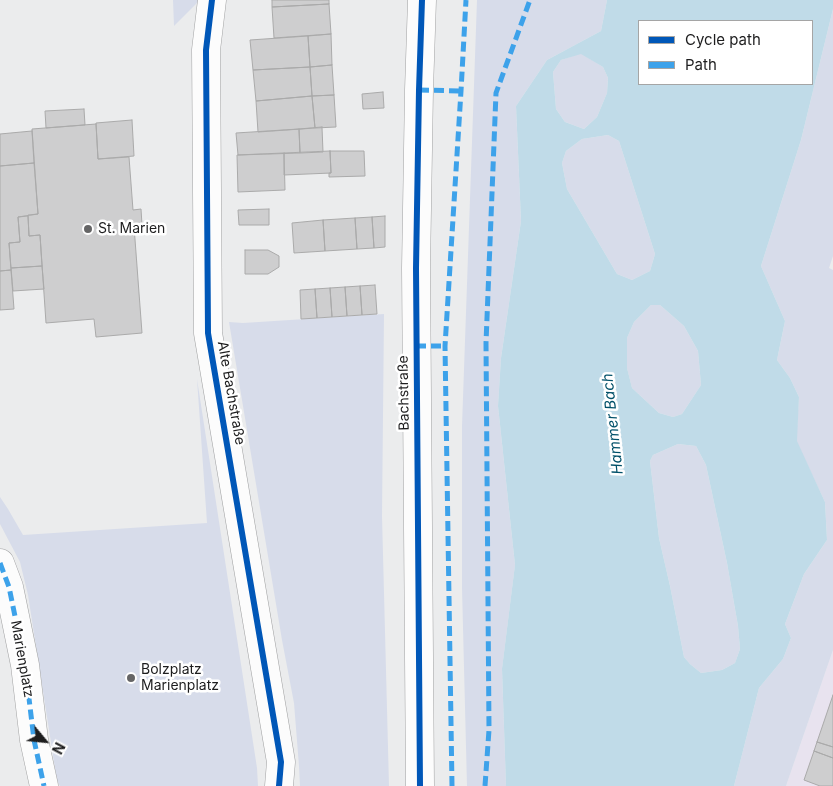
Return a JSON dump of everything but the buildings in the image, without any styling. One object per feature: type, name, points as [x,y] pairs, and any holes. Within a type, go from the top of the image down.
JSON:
[{"type":"street","name":"Alte Bachstraße","points":[[212,0],[206,50],[208,332],[281,762],[279,786]]},
{"type":"street","name":"Bachstraße","points":[[420,786],[416,268],[422,0]]},
{"type":"street","name":"Marienplatz","points":[[0,563],[9,587],[25,665],[34,740],[44,786]]},
{"type":"shaded area","points":[[173,0],[200,0],[174,26]]},
{"type":"shaded area","points":[[477,0],[607,0],[601,31],[547,60],[516,106],[521,221],[501,358],[498,406],[515,565],[502,669],[506,786],[467,786],[462,588],[462,426]]},
{"type":"shaded area","points":[[833,9],[833,256],[829,268],[833,270],[833,650],[786,786],[734,786],[759,688],[783,659],[791,638],[785,624],[804,574],[827,540],[825,502],[796,441],[799,397],[790,378],[777,360],[785,321],[761,266],[801,140]]},
{"type":"shaded area","points":[[581,53],[603,67],[608,78],[607,93],[597,117],[584,129],[565,122],[556,109],[553,72],[561,60]]},
{"type":"shaded area","points":[[608,135],[619,141],[655,254],[650,271],[632,280],[617,274],[567,189],[562,163],[566,151],[582,139]]},
{"type":"shaded area","points":[[651,305],[660,305],[684,326],[698,351],[701,385],[682,414],[673,417],[659,413],[632,388],[627,368],[627,338],[634,322]]},
{"type":"shaded area","points":[[384,314],[382,516],[389,786],[300,786],[294,703],[229,322],[243,323]]},
{"type":"shaded area","points":[[197,379],[257,768],[258,786],[60,786],[57,781],[28,595],[20,562],[0,524],[0,497],[23,535],[207,523]]},
{"type":"shaded area","points":[[678,444],[696,446],[706,465],[727,563],[740,649],[735,663],[722,670],[701,673],[684,657],[659,538],[650,461],[653,455]]},
{"type":"shaded area","points":[[833,650],[833,786],[786,786]]},
{"type":"water","name":"Hammer Bach","points":[[607,0],[833,0],[833,9],[801,140],[761,266],[785,321],[777,360],[790,378],[799,397],[797,441],[825,502],[827,540],[804,574],[785,624],[791,638],[783,659],[759,688],[734,786],[506,786],[502,669],[515,565],[498,406],[501,358],[521,221],[516,106],[547,60],[601,31]],"holes":[[[581,54],[603,67],[608,78],[607,93],[597,117],[584,129],[565,122],[556,109],[553,72],[561,60]],[[608,135],[619,141],[655,254],[650,271],[632,280],[617,274],[567,189],[562,163],[566,151],[582,139]],[[651,305],[660,305],[684,326],[698,351],[701,385],[682,414],[673,417],[659,413],[632,388],[627,368],[627,338],[634,322]],[[678,444],[696,446],[706,465],[727,563],[740,649],[735,663],[722,670],[701,673],[684,657],[659,538],[650,461],[653,455]]]},
{"type":"marked path","points":[[452,786],[445,346],[466,0]]},
{"type":"marked path","points":[[485,786],[489,730],[486,343],[496,93],[530,0]]},
{"type":"marked path","points":[[419,90],[461,91]]},
{"type":"marked path","points":[[416,346],[445,346]]},
{"type":"marked path","points":[[0,563],[9,587],[25,665],[34,740],[44,786]]},
{"type":"cycle path","points":[[212,0],[206,50],[208,333],[281,762],[279,786]]},
{"type":"cycle path","points":[[420,786],[416,268],[422,0]]},
{"type":"place","name":"St. Marien","points":[[88,229]]},
{"type":"place","name":"Bolzplatz Marienplatz","points":[[131,678]]}]
